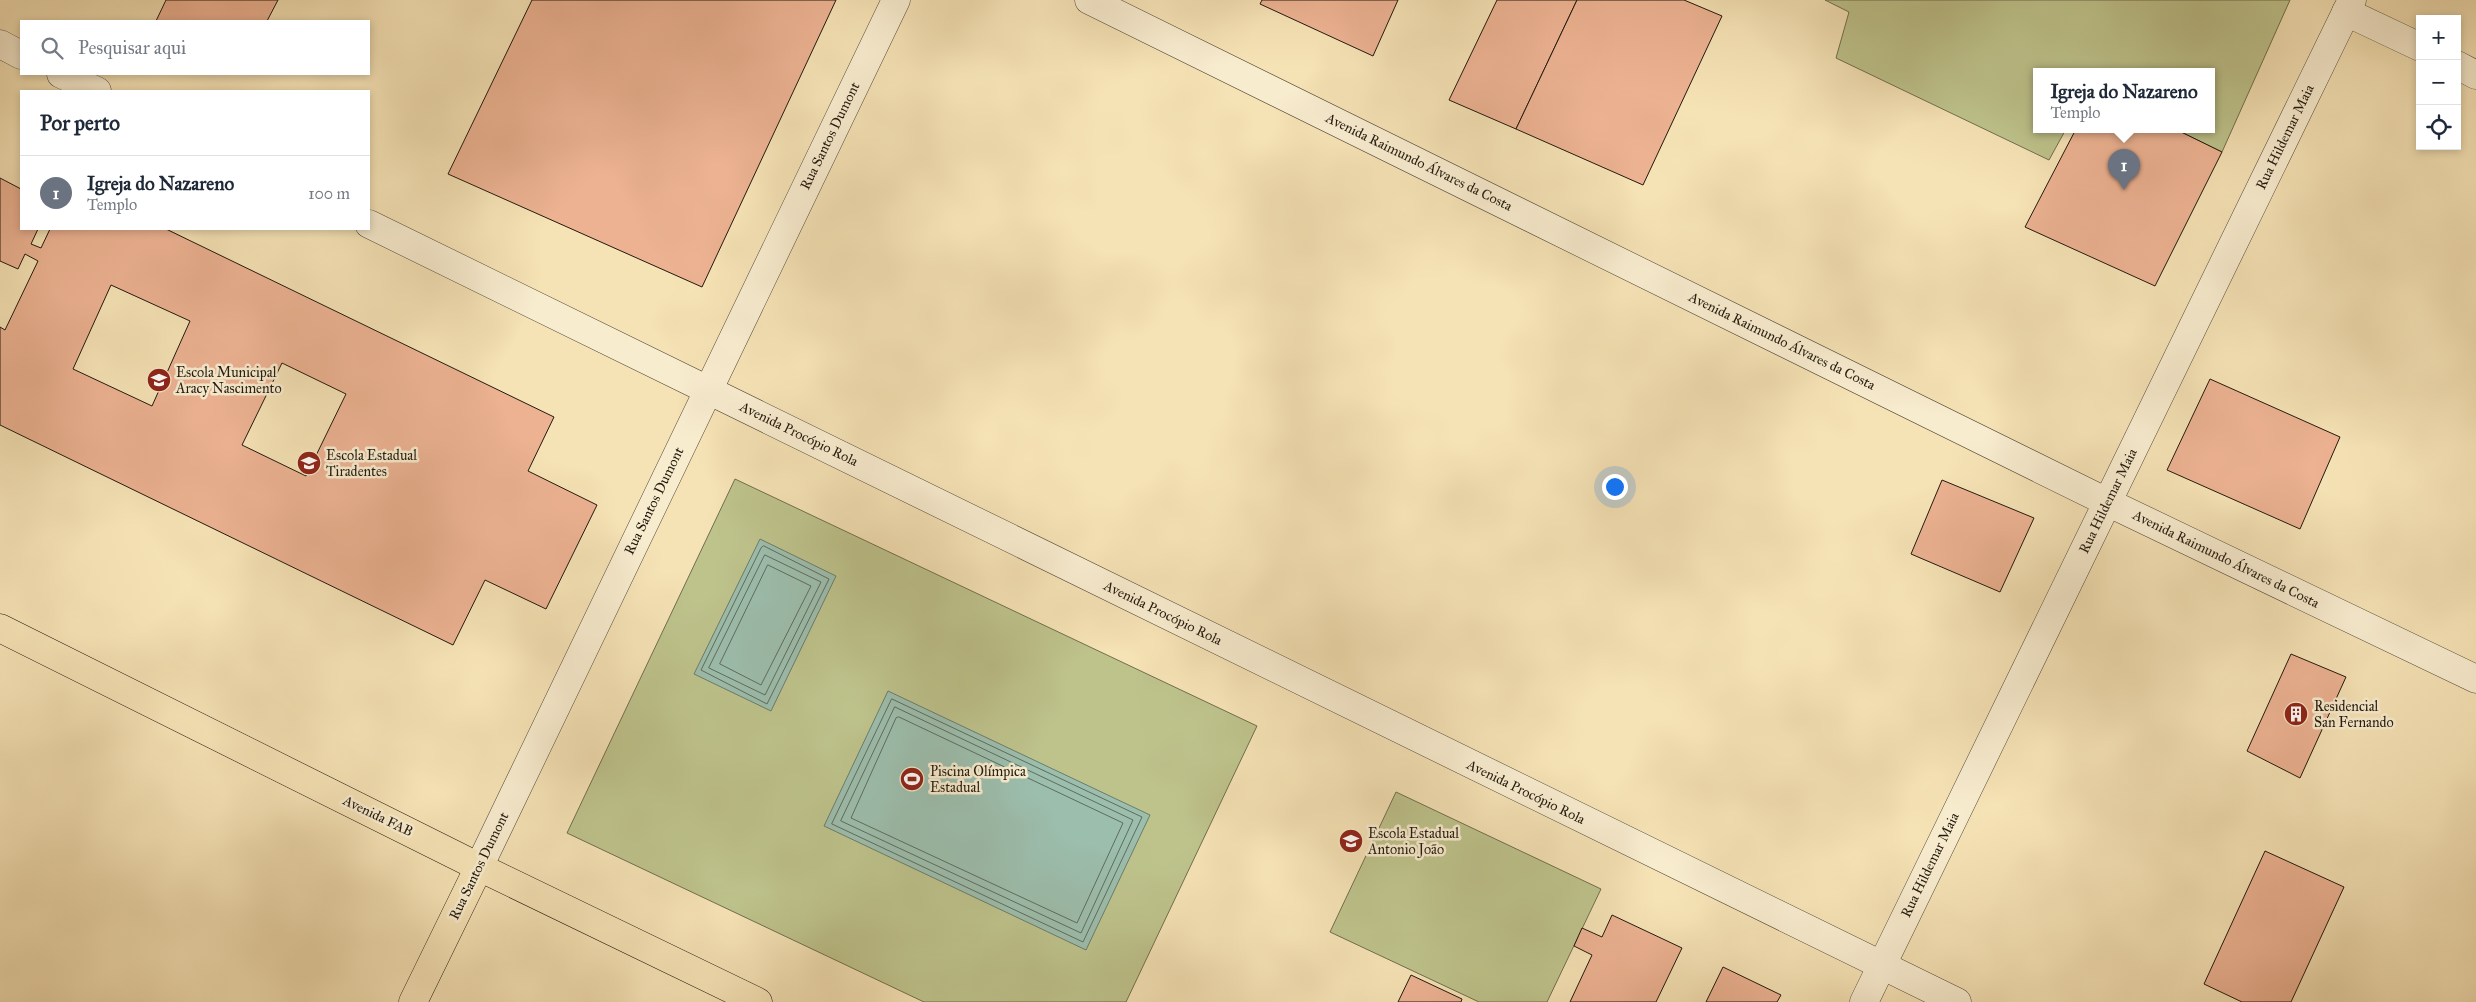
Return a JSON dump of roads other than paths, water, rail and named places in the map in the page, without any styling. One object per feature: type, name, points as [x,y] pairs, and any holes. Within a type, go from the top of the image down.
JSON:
[{"type":"main road","name":"Avenida FAB","points":[[0,628],[479,867],[758,1002]]},
{"type":"main road","name":"Rua Santos Dumont","points":[[413,1002],[479,867]]},
{"type":"street","name":"Rua Santos Dumont","points":[[479,867],[896,0]]},
{"type":"street","name":"Avenida Raimundo Álvares da Costa","points":[[1090,0],[2107,502],[2476,679]]},
{"type":"street","name":"Rua Hildemar Maia","points":[[1864,1002],[2349,6]]},
{"type":"street","points":[[2349,6],[2416,45]]},
{"type":"street","points":[[0,44],[20,54]]},
{"type":"street","points":[[2461,68],[2476,74]]},
{"type":"street","points":[[63,75],[94,90]]},
{"type":"street","name":"Avenida Procópio Rola","points":[[370,224],[1957,1002]]},
{"type":"water","points":[[760,539],[836,576],[771,711],[694,674]]},
{"type":"water","points":[[888,691],[1150,815],[1086,950],[824,826]]},
{"type":"place","name":"Igreja do Nazareno","points":[[2124,190]]},
{"type":"place","name":"Escola Municipal Aracy Nascimento","points":[[159,380]]},
{"type":"place","name":"Escola Estadual Tiradentes","points":[[309,463]]},
{"type":"place","name":"Residencial San Fernando","points":[[2296,714]]},
{"type":"place","name":"Piscina Olímpica Estadual","points":[[912,779]]},
{"type":"place","name":"Escola Estadual Antonio João","points":[[1351,841]]}]
